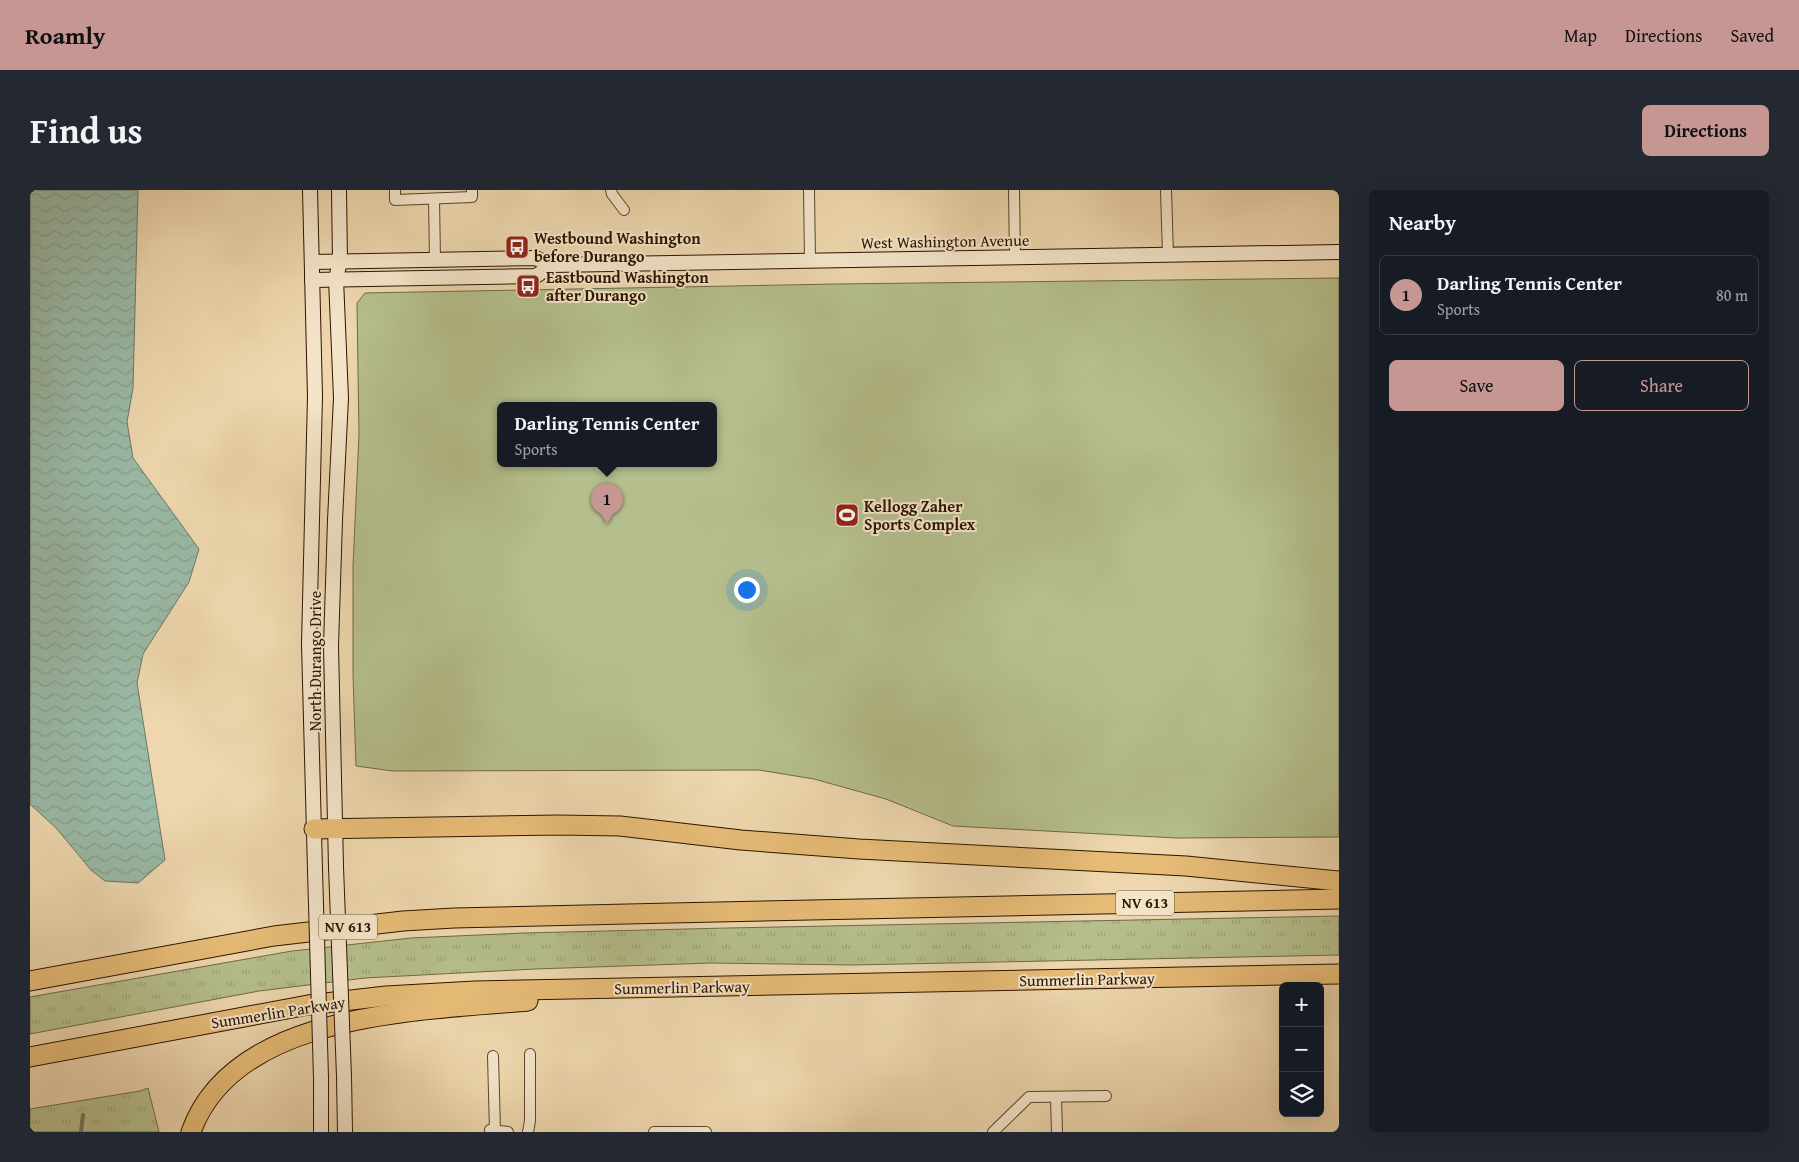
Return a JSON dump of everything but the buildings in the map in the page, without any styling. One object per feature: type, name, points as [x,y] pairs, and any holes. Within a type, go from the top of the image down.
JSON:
[{"type":"highway","points":[[314,829],[558,825],[620,826],[750,841],[859,849],[1186,866],[1339,881]]},
{"type":"highway","name":"NV 613","points":[[30,981],[274,936],[403,921],[454,918],[1339,899]]},
{"type":"highway","name":"Summerlin Parkway","points":[[30,1057],[308,1005],[386,996],[475,991],[1339,974]]},
{"type":"highway","points":[[191,1132],[204,1104],[228,1078],[251,1060],[306,1033],[386,1015],[666,987]]},
{"type":"main road","name":"North Durango Drive","points":[[310,190],[315,396],[309,644],[322,1132]]},
{"type":"main road","name":"North Durango Drive","points":[[339,190],[340,261],[336,279],[341,398],[334,520],[331,646],[334,829],[345,1132]]},
{"type":"main road","name":"West Washington Avenue","points":[[312,262],[535,258],[552,265],[1339,252]]},
{"type":"main road","name":"West Washington Avenue","points":[[312,280],[536,276],[552,265]]},
{"type":"street","points":[[611,190],[624,210]]},
{"type":"street","points":[[809,190],[810,261]]},
{"type":"street","points":[[1014,190],[1015,257]]},
{"type":"street","points":[[1166,190],[1168,254]]},
{"type":"street","points":[[395,195],[434,199],[472,194]]},
{"type":"street","points":[[434,199],[436,260]]},
{"type":"street","points":[[528,1132],[530,1121],[530,1054]]},
{"type":"street","points":[[493,1056],[491,1131],[508,1132]]},
{"type":"street","points":[[993,1132],[1029,1097],[1106,1096]]},
{"type":"street","points":[[1056,1097],[1057,1132]]},
{"type":"street","points":[[654,1132],[706,1132]]},
{"type":"green space","name":"Kellogg Zaher Sports Complex","points":[[1339,278],[1339,837],[1176,838],[953,826],[886,799],[814,779],[759,770],[393,771],[356,766],[353,675],[353,566],[359,434],[357,303],[365,293],[836,284]]},
{"type":"green space","points":[[1339,916],[1339,955],[853,965],[711,963],[535,969],[365,978],[259,991],[30,1034],[30,997],[292,951],[411,938],[727,928]]},
{"type":"green space","points":[[148,1088],[159,1132],[30,1132],[30,1109],[140,1091]]},
{"type":"water","points":[[30,190],[138,190],[133,388],[127,422],[133,458],[199,549],[189,582],[143,654],[137,683],[165,860],[138,883],[105,881],[91,870],[57,829],[30,804]]},
{"type":"waterway","points":[[81,1132],[83,1115]]},
{"type":"place","name":"Westbound Washington before Durango","points":[[517,247]]},
{"type":"place","name":"Eastbound Washington after Durango","points":[[528,286]]},
{"type":"place","name":"Kellogg Zaher Sports Complex","points":[[847,515]]},
{"type":"place","name":"Darling Tennis Center","points":[[607,524]]}]
